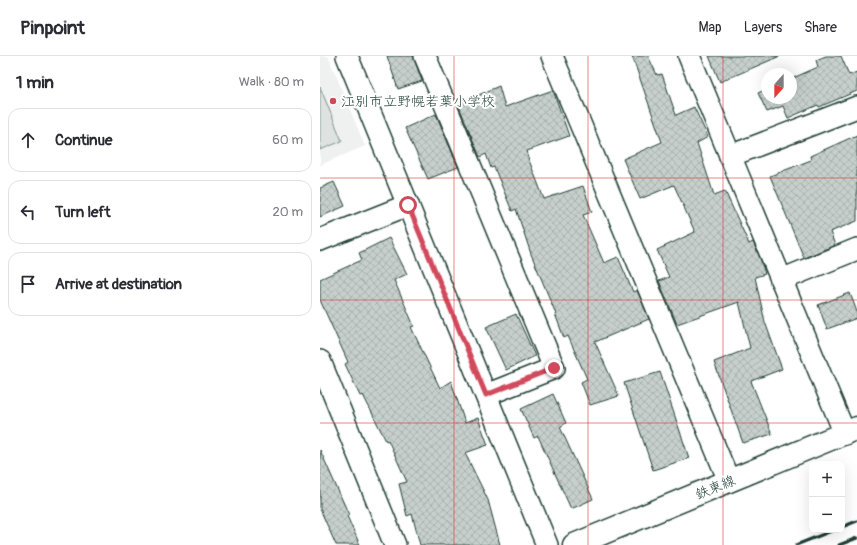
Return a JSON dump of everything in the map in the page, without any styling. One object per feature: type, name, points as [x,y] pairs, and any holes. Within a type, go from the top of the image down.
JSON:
[{"type":"street","points":[[347,56],[547,545]]},
{"type":"street","points":[[425,56],[554,368],[486,395]]},
{"type":"street","points":[[552,56],[729,481]]},
{"type":"street","points":[[689,56],[781,280],[851,431]]},
{"type":"street","points":[[730,156],[857,107]]},
{"type":"street","points":[[320,240],[408,205]]},
{"type":"street","points":[[781,280],[857,250]]},
{"type":"street","points":[[320,361],[395,545]]},
{"type":"street","name":"鉄東線","points":[[574,545],[851,431]]},
{"type":"shaded area","name":"江別市立野幌若葉小学校","points":[[320,56],[328,56],[365,146],[320,165]]},
{"type":"shaded area","points":[[320,87],[342,141],[320,150]]},
{"type":"building","points":[[387,56],[413,56],[422,81],[398,89]]},
{"type":"building","points":[[632,56],[648,56],[657,75],[662,74],[676,115],[694,107],[708,137],[697,143],[714,195],[725,191],[749,244],[753,242],[760,258],[765,274],[755,277],[765,322],[782,369],[751,381],[772,434],[743,443],[714,362],[750,348],[739,302],[677,324],[659,281],[669,277],[657,250],[695,232],[674,185],[640,199],[623,159],[662,142]]},
{"type":"building","points":[[709,56],[780,56],[720,82]]},
{"type":"building","points":[[826,56],[841,56],[849,75],[857,72],[857,91],[788,118],[783,106],[767,112],[763,104],[797,104],[797,76],[818,67],[816,60]]},
{"type":"building","points":[[499,86],[505,107],[553,90],[569,136],[527,151],[527,155],[544,199],[583,186],[592,212],[583,215],[604,263],[618,257],[633,292],[637,290],[649,319],[595,342],[619,396],[590,405],[581,382],[587,379],[568,336],[564,338],[556,314],[531,254],[516,209],[512,211],[494,167],[491,168],[486,154],[480,157],[458,104]]},
{"type":"building","points":[[761,92],[761,99],[758,93]]},
{"type":"building","points":[[436,114],[458,167],[428,179],[405,128]]},
{"type":"building","points":[[857,135],[857,221],[830,232],[835,245],[804,258],[770,176],[811,160],[810,156]]},
{"type":"building","points":[[334,182],[345,206],[320,217],[320,188]]},
{"type":"building","points":[[389,238],[407,274],[394,280],[414,326],[411,327],[440,388],[451,381],[465,423],[478,418],[488,445],[465,453],[488,500],[500,545],[420,545],[412,514],[407,516],[399,484],[407,482],[388,440],[386,441],[363,395],[360,396],[345,364],[348,362],[320,300],[320,279],[362,260],[359,253]]},
{"type":"building","points":[[850,293],[857,312],[857,318],[827,329],[818,305]]},
{"type":"building","points":[[516,314],[535,356],[506,370],[486,327]]},
{"type":"building","points":[[660,372],[689,458],[653,470],[624,383]]},
{"type":"building","points":[[553,394],[566,423],[560,427],[593,499],[571,509],[538,436],[534,438],[521,409]]},
{"type":"building","points":[[320,450],[349,515],[347,516],[360,545],[336,545],[320,509]]},
{"type":"railway","points":[[845,526],[857,521]]},
{"type":"railway","points":[[796,545],[826,533]]},
{"type":"railway","points":[[839,545],[857,538]]},
{"type":"place","name":"江別市立野幌若葉小学校","points":[[333,101]]},
{"type":"route","points":[[408,205],[486,395],[554,368]]}]
